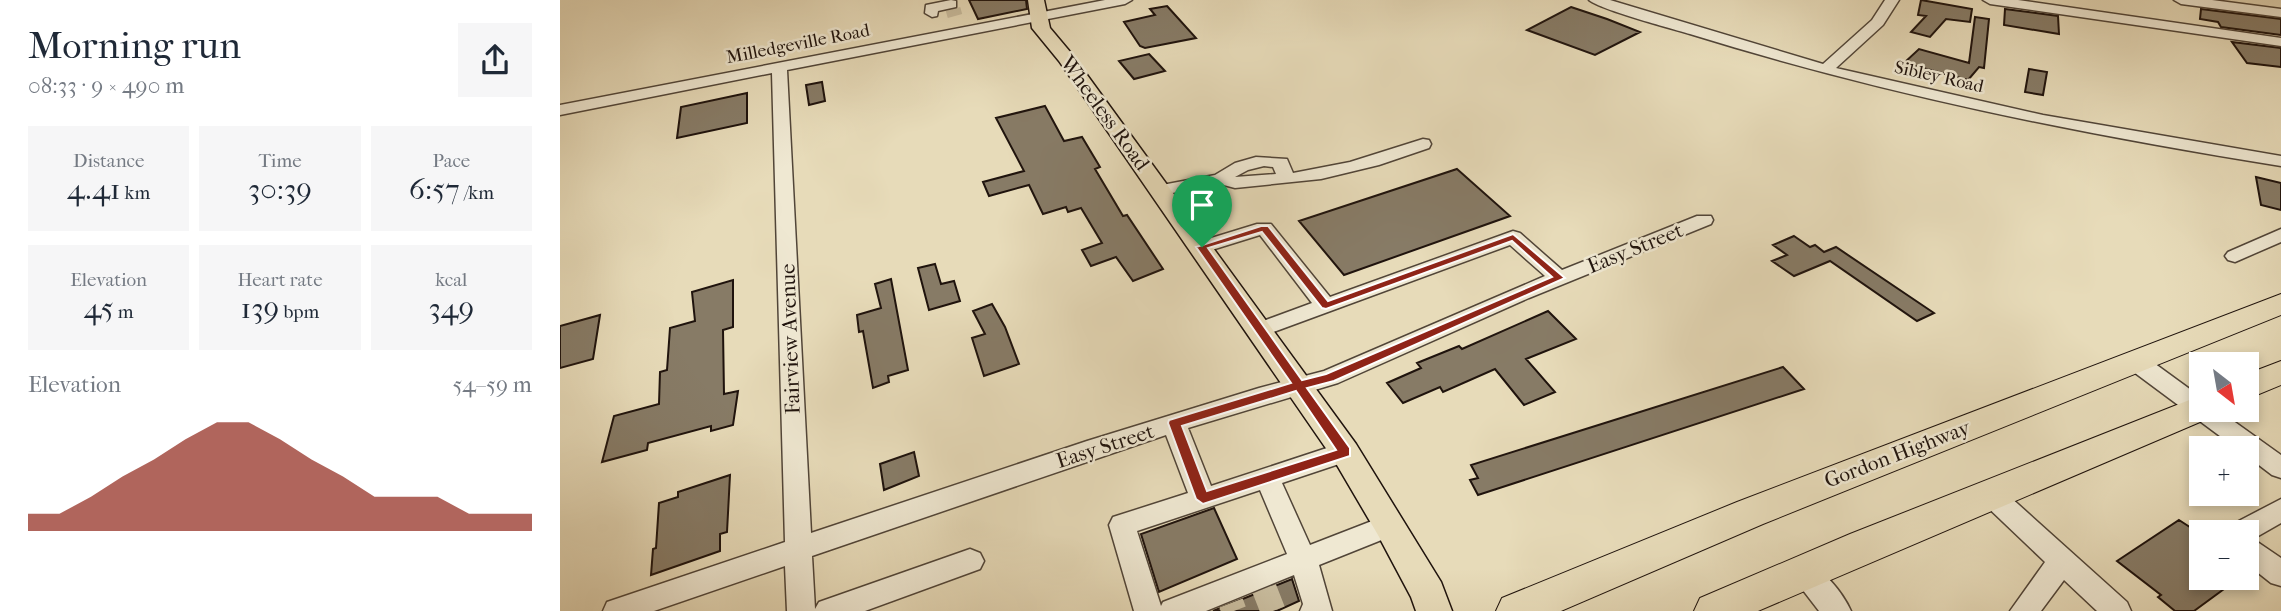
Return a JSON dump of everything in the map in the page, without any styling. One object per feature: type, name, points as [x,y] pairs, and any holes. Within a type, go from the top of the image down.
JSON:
[{"type":"highway","name":"Gordon Highway","points":[[1516,611],[1749,513],[2281,304]]},
{"type":"highway","points":[[2259,382],[2281,372]]},
{"type":"highway","points":[[1719,610],[1803,572],[2189,412]]},
{"type":"main road","name":"Wheeless Road","points":[[1038,8],[1041,28],[1052,44],[1065,57],[1162,190],[1345,452],[1390,525],[1428,593],[1434,611]]},
{"type":"street","name":"Milledgeville Road","points":[[560,110],[779,68],[954,14],[1125,0]]},
{"type":"street","name":"Sibley Road","points":[[1596,0],[1825,70],[2020,115],[2280,162]]},
{"type":"street","points":[[1825,70],[1878,22],[1883,10],[1892,0]]},
{"type":"street","points":[[1990,0],[2281,43]]},
{"type":"street","points":[[2180,0],[2281,13]]},
{"type":"street","points":[[934,16],[936,25],[954,14]]},
{"type":"street","name":"Fairview Avenue","points":[[779,68],[801,611]]},
{"type":"street","points":[[1162,190],[1221,180],[1236,183],[1316,177],[1389,157],[1423,144]]},
{"type":"street","name":"Easy Street","points":[[617,611],[1174,423],[1330,377],[1559,278],[1704,220]]},
{"type":"street","points":[[1202,247],[1265,228],[1326,306]]},
{"type":"street","points":[[2235,256],[2281,235]]},
{"type":"street","points":[[1260,330],[1513,237],[1559,278]]},
{"type":"street","points":[[2135,361],[2189,399]]},
{"type":"street","points":[[2220,422],[2281,468]]},
{"type":"street","points":[[1174,423],[1203,499]]},
{"type":"street","points":[[1148,611],[1122,525],[1345,452]]},
{"type":"street","points":[[1267,478],[1303,559],[1319,609],[1314,611]]},
{"type":"street","points":[[1990,494],[2117,611]]},
{"type":"street","points":[[2259,522],[2281,510]]},
{"type":"street","points":[[1177,610],[1229,596],[1263,582],[1303,559],[1390,525]]},
{"type":"street","points":[[2259,557],[2281,573]]},
{"type":"street","points":[[829,611],[970,561]]},
{"type":"street","points":[[2024,611],[2063,561]]},
{"type":"street","points":[[1803,572],[1837,611]]},
{"type":"building","points":[[969,0],[1026,0],[1027,9],[978,19]]},
{"type":"building","points":[[1921,0],[1972,9],[1970,22],[1946,19],[1930,37],[1911,32],[1926,16],[1918,15]]},
{"type":"building","points":[[1167,6],[1196,38],[1145,48],[1140,46],[1124,22],[1155,15],[1150,9]]},
{"type":"building","points":[[1571,7],[1640,32],[1595,55],[1527,30]]},
{"type":"building","points":[[2005,9],[2058,16],[2059,34],[2004,25]]},
{"type":"building","points":[[2201,9],[2281,19],[2281,35],[2221,27],[2218,22],[2200,19]]},
{"type":"building","points":[[1975,17],[1989,19],[1984,68],[1979,67],[1968,80],[1904,63],[1919,49],[1969,63]]},
{"type":"building","points":[[2232,42],[2281,48],[2281,67],[2247,63]]},
{"type":"building","points":[[1149,54],[1165,71],[1134,79],[1119,61]]},
{"type":"building","points":[[2029,69],[2047,72],[2043,95],[2025,92]]},
{"type":"building","points":[[822,82],[825,101],[809,105],[806,85]]},
{"type":"building","points":[[747,93],[747,123],[677,138],[681,107]]},
{"type":"building","points":[[1045,106],[1064,141],[1082,137],[1100,167],[1095,169],[1123,216],[1127,215],[1163,269],[1133,281],[1116,257],[1091,266],[1082,250],[1102,243],[1081,208],[1068,212],[1066,207],[1043,214],[1029,185],[989,196],[983,182],[1024,171],[996,118]]},
{"type":"building","points":[[1457,169],[1510,216],[1344,275],[1299,221]]},
{"type":"building","points":[[2256,177],[2281,183],[2281,210],[2261,205]]},
{"type":"building","points":[[1794,236],[1810,247],[1815,245],[1824,252],[1836,247],[1934,313],[1917,321],[1830,261],[1794,276],[1772,261],[1787,255],[1773,245]]},
{"type":"building","points":[[935,264],[941,284],[954,281],[960,301],[929,310],[918,268]]},
{"type":"building","points":[[891,279],[908,370],[888,376],[889,382],[873,388],[863,331],[859,332],[857,315],[881,308],[875,284]]},
{"type":"building","points":[[733,280],[733,327],[723,330],[724,394],[738,391],[733,425],[711,431],[711,426],[648,443],[647,450],[602,462],[614,416],[659,404],[660,372],[667,370],[670,328],[695,321],[692,292]]},
{"type":"building","points":[[992,304],[1005,327],[1019,364],[984,376],[972,338],[985,334],[973,311]]},
{"type":"building","points":[[1548,311],[1576,339],[1526,359],[1555,392],[1524,405],[1495,369],[1443,392],[1440,387],[1403,403],[1387,383],[1421,368],[1417,363],[1459,346],[1462,349]]},
{"type":"building","points":[[600,315],[593,359],[560,368],[560,326]]},
{"type":"building","points":[[1783,367],[1804,389],[1478,495],[1470,480],[1478,478],[1471,465]]},
{"type":"building","points":[[914,452],[919,476],[884,490],[880,464]]},
{"type":"building","points":[[730,475],[727,532],[720,534],[720,551],[651,575],[659,503],[678,497],[678,492]]},
{"type":"building","points":[[1214,508],[1237,559],[1159,592],[1141,534]]},
{"type":"building","points":[[2179,520],[2189,527],[2189,590],[2223,590],[2194,611],[2175,611],[2158,597],[2161,595],[2117,561]]},
{"type":"building","points":[[1292,579],[1299,601],[1277,611],[1213,611]]},
{"type":"tunnel","points":[[953,9],[955,16]]},
{"type":"tunnel","points":[[1264,588],[1273,611]]},
{"type":"tunnel","points":[[1231,603],[1234,611]]},
{"type":"route","points":[[1202,247],[1265,228],[1326,306],[1513,237],[1559,278],[1330,377],[1299,385],[1345,452],[1203,499],[1174,423],[1299,385],[1202,247]]}]
